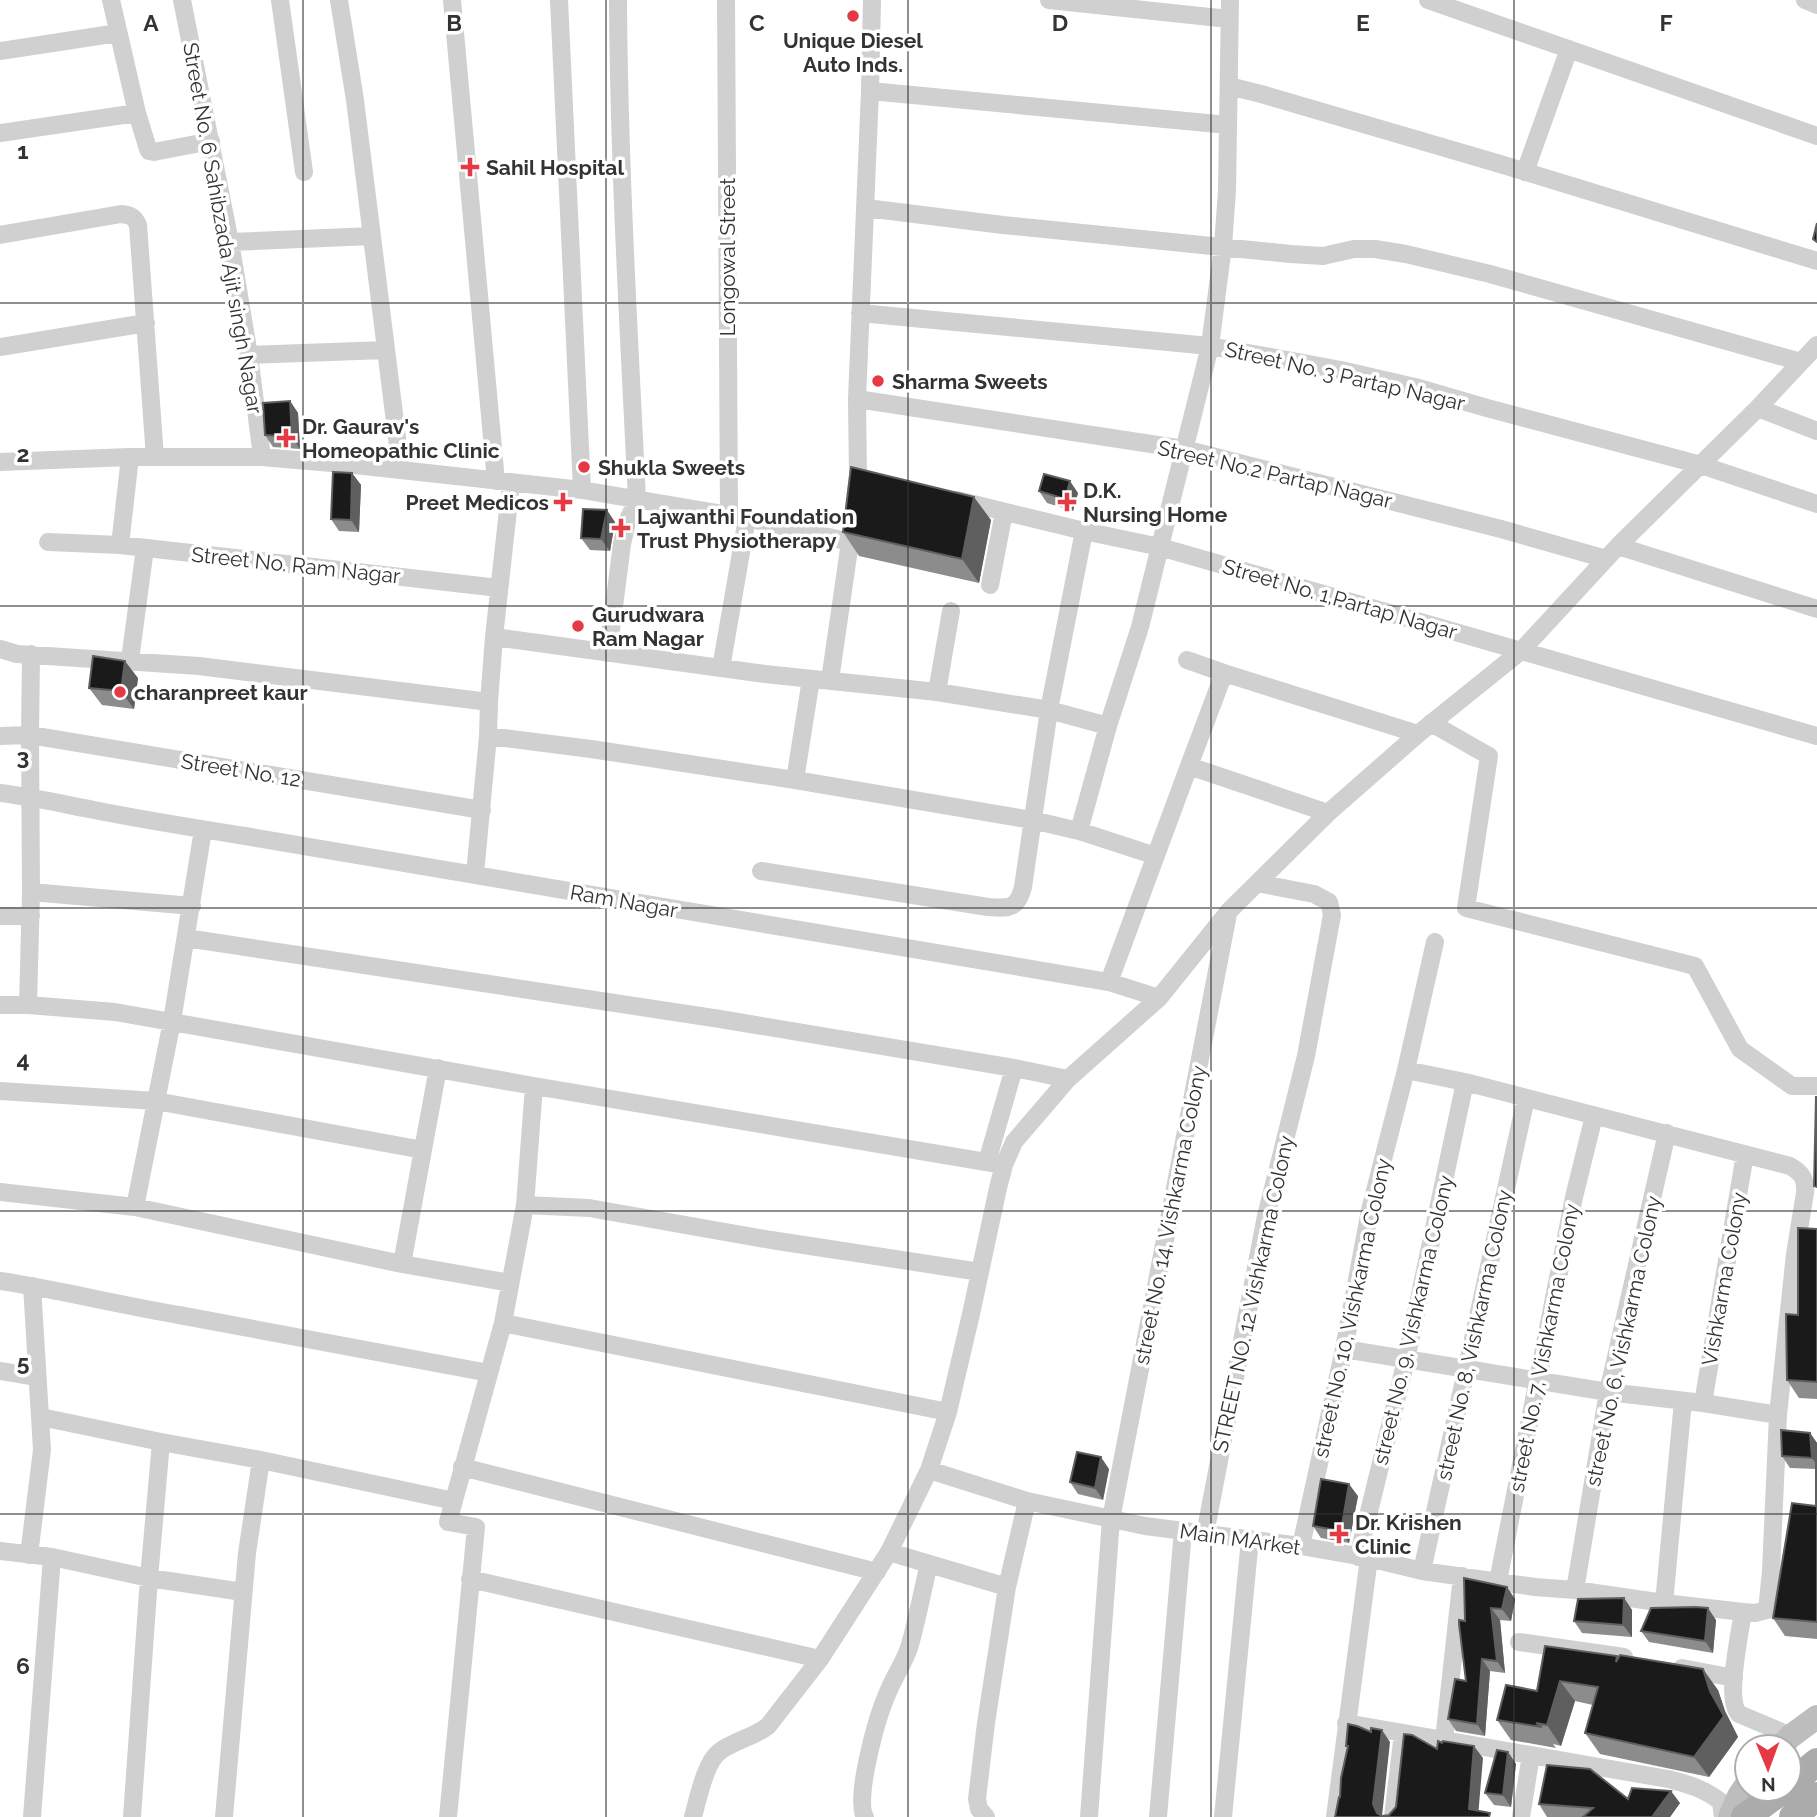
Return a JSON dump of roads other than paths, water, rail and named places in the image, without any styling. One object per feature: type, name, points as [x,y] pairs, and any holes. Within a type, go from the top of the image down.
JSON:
[{"type":"main road","points":[[1803,1797],[1817,1762]]},
{"type":"main road","points":[[1745,1817],[1764,1803]]},
{"type":"street","points":[[111,0],[137,113],[149,151],[211,141]]},
{"type":"street","name":"Street No. 6 Sahibzada Ajit singh Nagar","points":[[182,0],[230,242],[249,355],[262,457]]},
{"type":"street","points":[[280,0],[304,172]]},
{"type":"street","points":[[339,0],[355,100],[401,470]]},
{"type":"street","points":[[452,0],[503,482],[499,588],[475,874]]},
{"type":"street","points":[[559,0],[582,490]]},
{"type":"street","points":[[608,653],[626,522],[637,500],[623,218],[618,0]]},
{"type":"street","name":"Longowal Street","points":[[720,668],[738,517],[726,0]]},
{"type":"street","points":[[830,680],[850,542],[865,479],[857,400],[872,0]]},
{"type":"street","points":[[1049,0],[1229,19]]},
{"type":"street","points":[[1079,831],[1108,726],[1140,627],[1210,346],[1227,191],[1230,0]]},
{"type":"street","points":[[1428,0],[1817,136]]},
{"type":"street","points":[[1805,0],[1817,5]]},
{"type":"street","points":[[0,51],[118,33]]},
{"type":"street","points":[[1525,172],[1569,49]]},
{"type":"street","points":[[1229,86],[1817,261]]},
{"type":"street","points":[[870,91],[1228,125]]},
{"type":"street","points":[[0,133],[137,113]]},
{"type":"street","points":[[866,208],[1003,225],[1291,254],[1323,256],[1354,249],[1406,254],[1490,274],[1801,362]]},
{"type":"street","points":[[0,235],[121,214],[135,219],[138,225],[155,457]]},
{"type":"street","points":[[230,242],[372,236]]},
{"type":"street","name":"Street No. 3 Partap Nagar","points":[[860,313],[1210,346],[1341,370],[1415,387],[1701,465],[1817,504]]},
{"type":"street","points":[[0,347],[146,323]]},
{"type":"street","points":[[995,1163],[1068,1079],[1159,998],[1229,911],[1257,883],[1328,813],[1521,651],[1612,553],[1758,408],[1817,345]]},
{"type":"street","points":[[249,355],[386,350]]},
{"type":"street","name":"Street No.2 Partap Nagar","points":[[857,400],[1184,449],[1501,529],[1612,553],[1817,609]]},
{"type":"street","points":[[1758,408],[1817,431]]},
{"type":"street","points":[[0,462],[130,457],[262,457],[401,470],[582,490],[738,517],[850,542]]},
{"type":"street","points":[[120,545],[130,457]]},
{"type":"street","name":"Street No. 1,Partap Nagar","points":[[937,495],[1160,547],[1817,736]]},
{"type":"street","points":[[990,585],[1004,512]]},
{"type":"street","points":[[761,871],[988,907],[1015,905],[1020,899],[1027,865],[1049,710],[1084,531]]},
{"type":"street","name":"Street No. Ram Nagar","points":[[48,542],[120,545],[499,588]]},
{"type":"street","points":[[130,660],[145,548]]},
{"type":"street","points":[[937,692],[951,611]]},
{"type":"street","points":[[494,637],[720,668],[937,692],[1049,710],[1108,726]]},
{"type":"street","points":[[0,649],[17,654],[199,666],[489,702]]},
{"type":"street","points":[[28,1005],[32,892],[32,654]]},
{"type":"street","points":[[1187,660],[1223,673],[1425,729],[1489,756],[1466,908],[1695,966],[1740,1049],[1792,1086],[1817,1086]]},
{"type":"street","points":[[1109,982],[1223,673]]},
{"type":"street","points":[[795,780],[811,679]]},
{"type":"street","name":"Street No. 12","points":[[0,736],[30,735],[482,810]]},
{"type":"street","points":[[488,736],[795,780],[1032,820],[1079,831],[1156,856]]},
{"type":"street","points":[[1189,766],[1328,813]]},
{"type":"street","name":"Ram Nagar","points":[[0,793],[203,830],[1109,982],[1159,998]]},
{"type":"street","points":[[135,1207],[172,1021],[203,830]]},
{"type":"street","name":"STREET NO. 12 Vishkarma Colony","points":[[1205,1534],[1266,1216],[1306,1056],[1332,915],[1329,902],[1314,894],[1257,883]]},
{"type":"street","points":[[32,892],[192,906]]},
{"type":"street","name":"street No. 14, Vishkarma Colony","points":[[1089,1817],[1111,1519],[1229,911]]},
{"type":"street","points":[[0,916],[31,916]]},
{"type":"street","points":[[186,938],[706,1017],[1068,1079]]},
{"type":"street","name":"street No. 10, Vishkarma Colony","points":[[1301,1546],[1344,1349],[1370,1210],[1435,942]]},
{"type":"street","points":[[0,1005],[115,1012],[172,1021],[534,1086],[995,1163]]},
{"type":"street","points":[[402,1264],[438,1068]]},
{"type":"street","points":[[692,1817],[708,1768],[718,1752],[768,1726],[820,1659],[889,1552],[929,1470],[948,1412],[980,1272],[995,1163],[1014,1068]]},
{"type":"street","points":[[1406,1070],[1667,1133],[1790,1166],[1801,1172],[1806,1183],[1809,1219],[1795,1254],[1778,1415],[1767,1610],[1743,1612],[1734,1678],[1734,1709],[1771,1733]]},
{"type":"street","name":"street No. 9, Vishkarma Colony","points":[[1335,1817],[1363,1558],[1465,1083]]},
{"type":"street","points":[[447,1817],[476,1527],[448,1522],[503,1323],[525,1205],[534,1086]]},
{"type":"street","points":[[0,1091],[156,1101],[423,1150]]},
{"type":"street","name":"street No. 8, Vishkarma Colony","points":[[1422,1571],[1526,1098]]},
{"type":"street","name":"street No. 7, Vishkarma Colony","points":[[1498,1581],[1574,1197],[1594,1116]]},
{"type":"street","name":"street No. 6, Vishkarma Colony","points":[[1575,1590],[1608,1392],[1667,1133]]},
{"type":"street","name":"Vishkarma Colony","points":[[1703,1403],[1745,1154]]},
{"type":"street","points":[[0,1192],[135,1207],[402,1264],[510,1283]]},
{"type":"street","points":[[525,1205],[589,1208],[758,1238],[980,1272]]},
{"type":"street","points":[[0,1281],[489,1373]]},
{"type":"street","points":[[29,1555],[41,1461],[41,1417],[32,1286]]},
{"type":"street","points":[[503,1323],[948,1412]]},
{"type":"street","points":[[1344,1349],[1608,1392],[1778,1415]]},
{"type":"street","points":[[0,1371],[37,1377]]},
{"type":"street","points":[[1664,1604],[1684,1401]]},
{"type":"street","points":[[41,1417],[454,1501]]},
{"type":"street","points":[[132,1817],[161,1442]]},
{"type":"street","points":[[224,1817],[243,1591],[261,1460]]},
{"type":"street","points":[[462,1467],[877,1572]]},
{"type":"street","name":"Main MArket","points":[[929,1470],[1027,1501],[1111,1519],[1301,1546],[1422,1571],[1743,1612]]},
{"type":"street","points":[[986,1817],[979,1809],[977,1799],[988,1709],[1007,1587],[1027,1501]]},
{"type":"street","points":[[1158,1817],[1183,1531]]},
{"type":"street","points":[[1223,1817],[1250,1539]]},
{"type":"street","points":[[0,1551],[52,1558],[149,1578],[243,1591]]},
{"type":"street","points":[[889,1552],[1007,1587]]},
{"type":"street","points":[[32,1817],[52,1558]]},
{"type":"street","points":[[865,1817],[862,1791],[876,1723],[886,1695],[908,1651],[929,1564]]},
{"type":"street","points":[[1444,1740],[1462,1576]]},
{"type":"street","points":[[470,1579],[820,1659]]},
{"type":"street","points":[[1519,1642],[1646,1661]]},
{"type":"street","points":[[1670,1666],[1734,1678]]},
{"type":"street","points":[[1796,1733],[1817,1717]]},
{"type":"street","points":[[1346,1723],[1668,1779],[1710,1793],[1721,1801],[1723,1817]]},
{"type":"street","points":[[1393,1817],[1403,1733]]},
{"type":"street","points":[[1521,1817],[1531,1755]]},
{"type":"place","name":"Unique Diesel Auto Inds.","points":[[853,16]]},
{"type":"place","name":"Sahil Hospital","points":[[470,167]]},
{"type":"place","name":"Sharma Sweets","points":[[878,381]]},
{"type":"place","name":"Dr. Gaurav's Homeopathic Clinic","points":[[286,438]]},
{"type":"place","name":"Shukla Sweets","points":[[584,467]]},
{"type":"place","name":"Preet Medicos","points":[[563,502]]},
{"type":"place","name":"D.K. Nursing Home","points":[[1067,502]]},
{"type":"place","name":"Lajwanthi Foundation Trust Physiotherapy","points":[[621,528]]},
{"type":"place","name":"Gurudwara Ram Nagar","points":[[578,626]]},
{"type":"place","name":"charanpreet kaur","points":[[120,692]]},
{"type":"place","name":"Dr. Krishen Clinic","points":[[1339,1534]]}]
